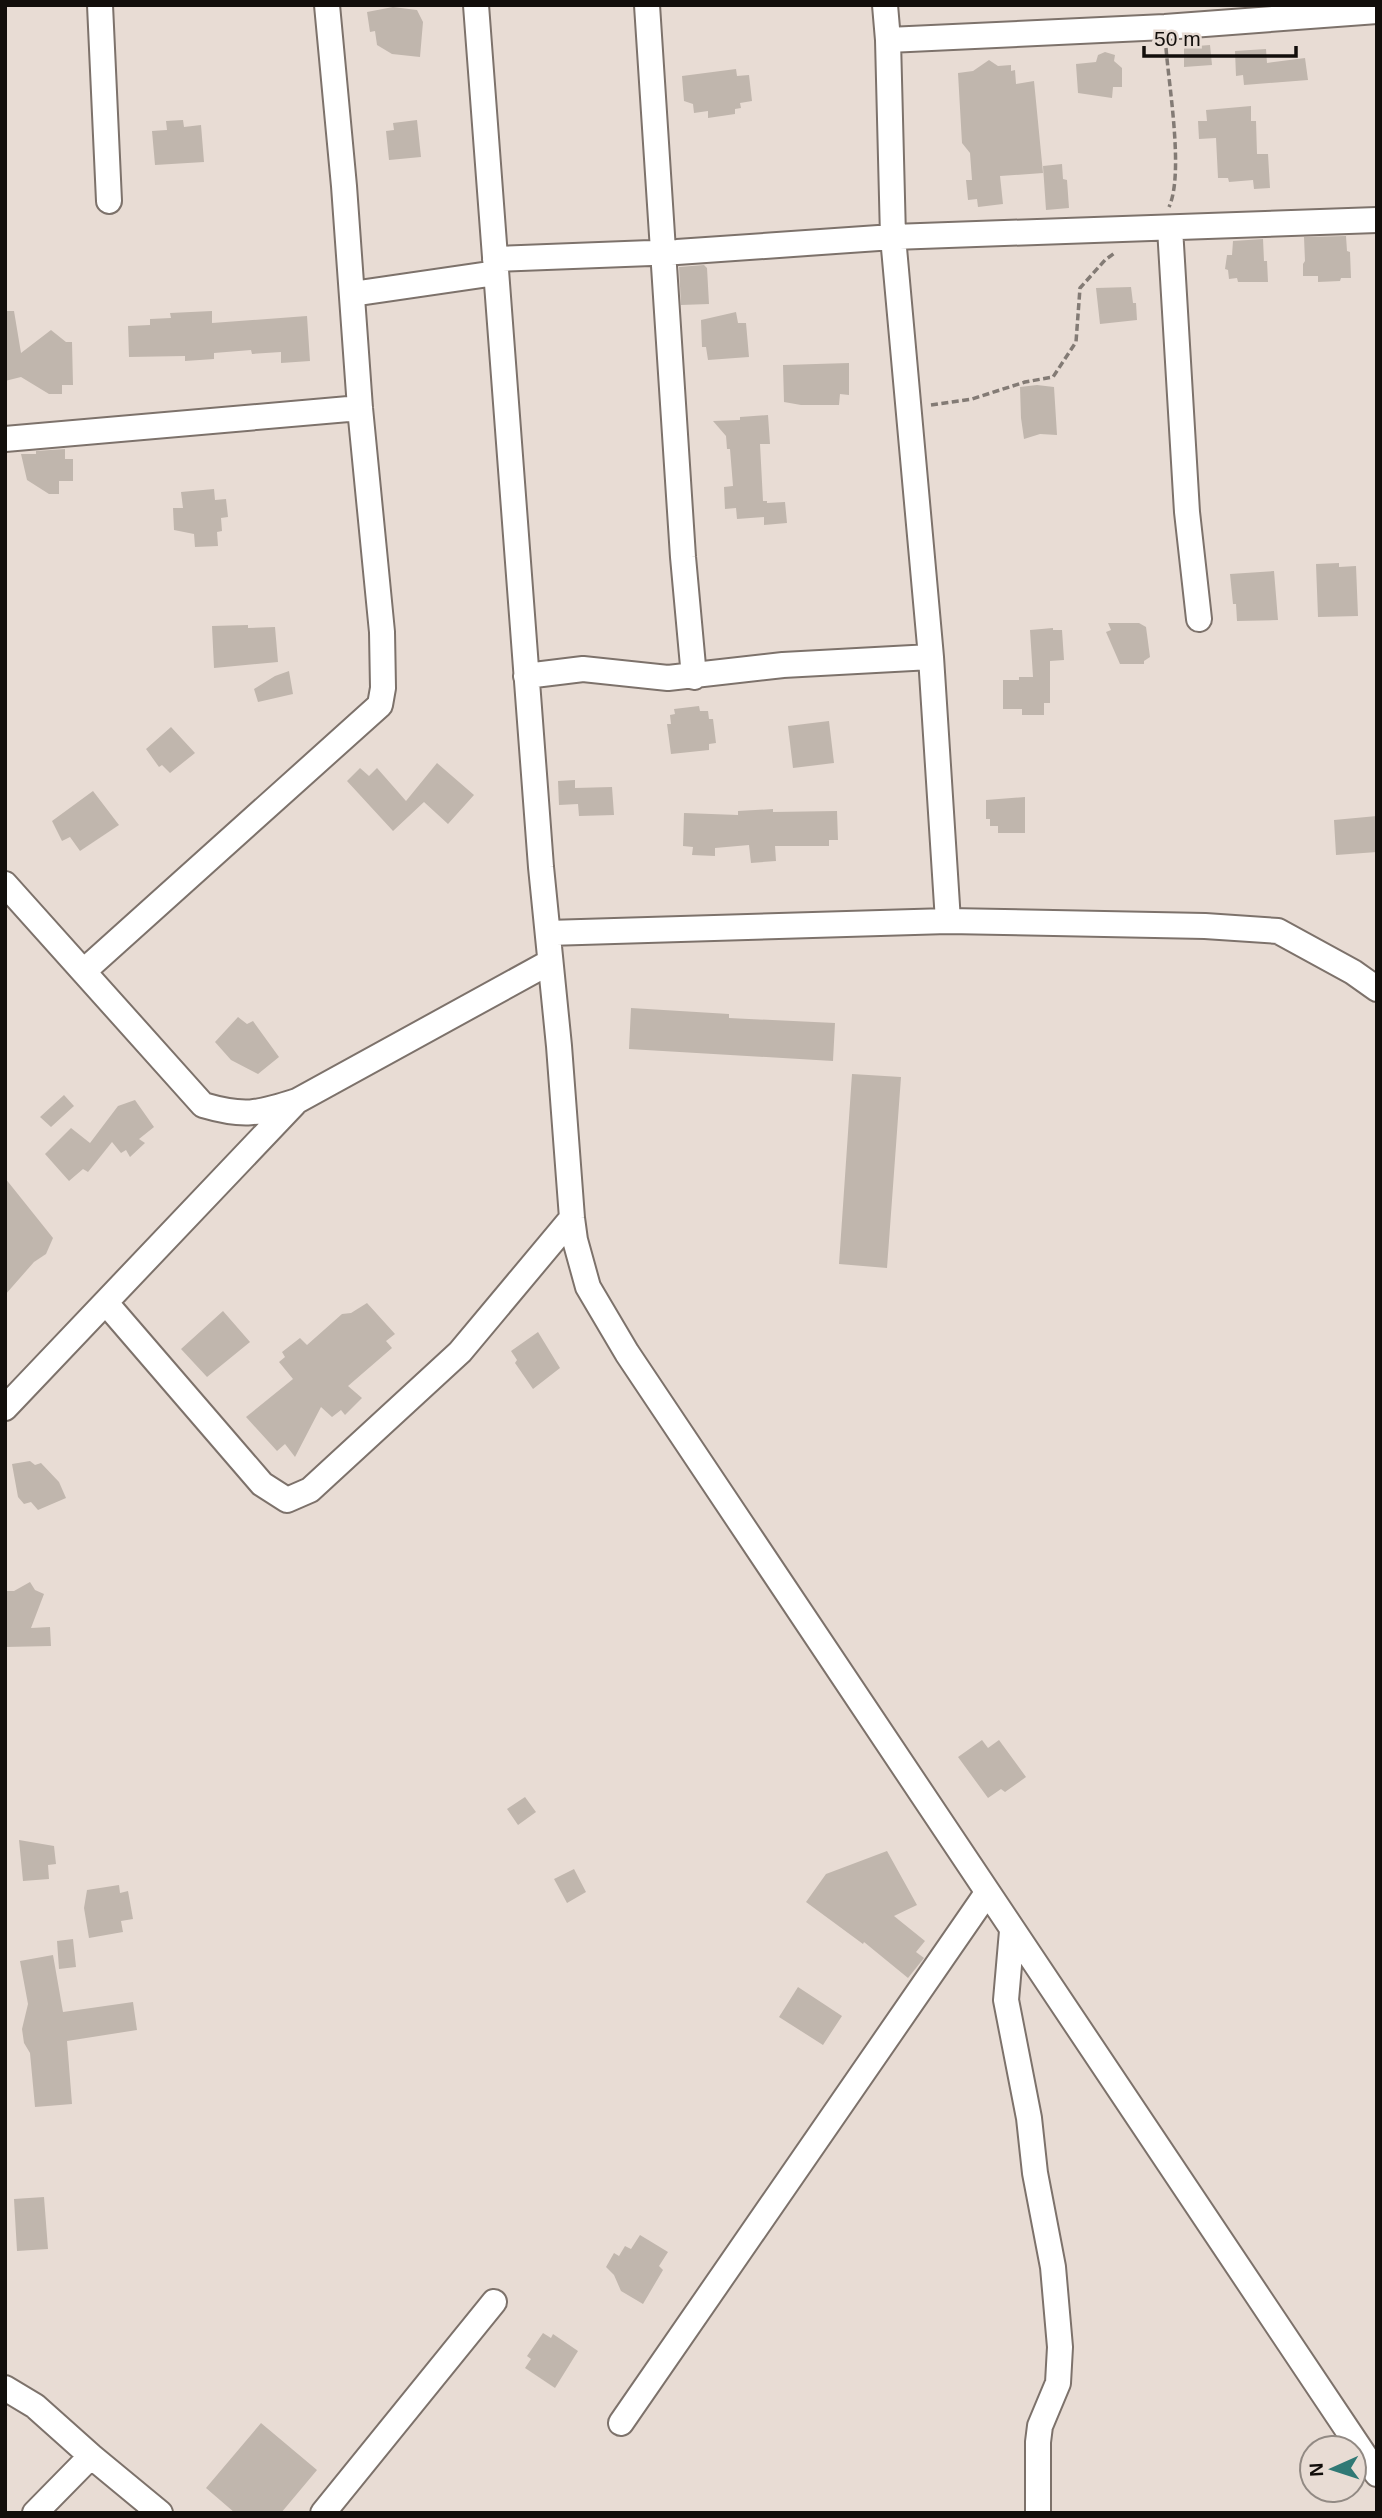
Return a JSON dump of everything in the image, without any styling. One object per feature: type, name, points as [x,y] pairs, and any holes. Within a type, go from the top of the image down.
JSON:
[{"type":"street","points":[[100,5],[109,201]]},
{"type":"street","points":[[84,971],[380,705],[383,688],[382,632],[360,408],[327,5]]},
{"type":"street","points":[[476,5],[526,676],[572,1218],[588,1287],[627,1353],[1377,2474]]},
{"type":"street","points":[[648,5],[683,557],[694,677]]},
{"type":"street","points":[[885,5],[892,237],[932,657],[948,921]]},
{"type":"street","points":[[888,40],[1164,27],[1377,11]]},
{"type":"street","points":[[352,294],[495,266],[664,253],[892,237],[1377,220]]},
{"type":"street","points":[[1159,229],[1199,619]]},
{"type":"street","points":[[5,439],[360,408]]},
{"type":"street","points":[[526,676],[583,669],[668,678],[694,677],[783,665],[932,657]]},
{"type":"street","points":[[5,884],[203,1105],[232,1114],[264,1112],[297,1101],[550,961]]},
{"type":"street","points":[[548,933],[948,921],[1205,926],[1278,931],[1353,972],[1377,989]]},
{"type":"street","points":[[5,1408],[297,1101]]},
{"type":"street","points":[[106,1303],[262,1484],[288,1500],[310,1490],[460,1352],[572,1218]]},
{"type":"street","points":[[621,2423],[987,1893]]},
{"type":"street","points":[[1012,1931],[1006,2000],[1029,2118],[1035,2173],[1053,2266],[1060,2347],[1058,2383],[1040,2426],[1038,2513]]},
{"type":"street","points":[[323,2513],[494,2302]]},
{"type":"street","points":[[5,2388],[35,2406],[160,2513]]},
{"type":"street","points":[[35,2513],[91,2456]]},
{"type":"path","points":[[1159,229],[1173,197],[1175,157],[1164,27]]},
{"type":"path","points":[[908,409],[972,399],[1025,382],[1053,377],[1076,342],[1080,288],[1115,252]]},
{"type":"building","points":[[393,7],[417,10],[423,22],[420,57],[392,54],[377,45],[375,31],[370,32],[367,12]]},
{"type":"building","points":[[1210,45],[1212,65],[1184,67],[1184,47]]},
{"type":"building","points":[[1266,49],[1267,63],[1305,58],[1308,80],[1244,85],[1243,75],[1236,76],[1235,51]]},
{"type":"building","points":[[1105,52],[1115,55],[1114,61],[1122,68],[1122,87],[1113,87],[1112,98],[1078,93],[1076,64],[1096,62],[1098,55]]},
{"type":"building","points":[[989,60],[998,66],[1011,65],[1011,71],[1015,70],[1016,84],[1034,81],[1043,173],[1000,176],[1003,204],[978,207],[977,199],[968,200],[966,180],[972,180],[970,153],[962,143],[958,73],[973,71]]},
{"type":"building","points":[[736,69],[737,76],[749,75],[752,101],[740,103],[741,108],[735,109],[735,114],[708,118],[708,111],[694,113],[693,104],[684,101],[682,76]]},
{"type":"building","points":[[1251,106],[1251,121],[1256,121],[1257,154],[1268,154],[1270,188],[1254,189],[1253,180],[1229,182],[1228,178],[1218,178],[1216,138],[1199,139],[1198,121],[1207,121],[1206,110]]},
{"type":"building","points":[[183,120],[184,127],[201,125],[204,162],[155,165],[152,131],[167,130],[166,121]]},
{"type":"building","points":[[417,120],[421,157],[389,160],[386,131],[394,130],[393,123]]},
{"type":"building","points":[[1062,164],[1063,179],[1067,180],[1069,208],[1046,210],[1043,166]]},
{"type":"building","points":[[1346,236],[1351,278],[1318,282],[1318,276],[1303,276],[1304,237]]},
{"type":"building","points":[[1263,239],[1268,282],[1238,282],[1237,278],[1229,279],[1228,270],[1225,269],[1227,255],[1232,255],[1233,241]]},
{"type":"building","points":[[704,265],[707,268],[709,304],[681,305],[679,267]]},
{"type":"building","points":[[1131,287],[1137,320],[1100,324],[1096,288]]},
{"type":"building","points":[[5,311],[14,311],[21,353],[51,330],[66,342],[72,342],[73,385],[62,385],[62,394],[49,394],[21,377],[5,381]]},
{"type":"building","points":[[212,311],[212,323],[307,316],[310,361],[281,363],[281,352],[252,354],[251,350],[214,353],[214,359],[185,361],[185,356],[129,357],[128,326],[150,325],[150,319],[171,318],[170,313]]},
{"type":"building","points":[[736,312],[738,323],[746,323],[749,357],[708,360],[706,347],[702,347],[701,320]]},
{"type":"building","points":[[849,363],[849,395],[840,394],[839,405],[784,402],[783,365]]},
{"type":"building","points":[[1020,387],[1054,387],[1057,435],[1040,434],[1024,439]]},
{"type":"building","points":[[768,415],[770,444],[760,444],[763,501],[785,502],[787,523],[764,525],[764,517],[737,519],[736,508],[725,509],[724,487],[733,486],[730,449],[727,449],[726,436],[713,421]]},
{"type":"building","points":[[65,449],[65,459],[73,459],[73,481],[59,481],[59,494],[49,494],[27,480],[21,454]]},
{"type":"building","points":[[214,489],[215,500],[226,499],[228,517],[221,518],[222,531],[217,532],[218,546],[195,547],[194,534],[174,530],[173,508],[183,508],[181,492]]},
{"type":"building","points":[[1339,563],[1339,567],[1356,566],[1358,616],[1318,617],[1316,564]]},
{"type":"building","points":[[1274,571],[1278,620],[1237,621],[1230,574]]},
{"type":"building","points":[[1108,623],[1139,623],[1146,627],[1150,657],[1144,664],[1120,664],[1106,632],[1111,630]]},
{"type":"building","points":[[248,625],[248,628],[275,627],[278,662],[214,668],[212,626]]},
{"type":"building","points":[[1030,630],[1062,630],[1064,660],[1050,661],[1050,703],[1044,703],[1044,715],[1022,715],[1022,709],[1003,709],[1003,680],[1033,677]]},
{"type":"building","points":[[289,671],[293,694],[258,702],[254,689]]},
{"type":"building","points":[[699,706],[700,711],[708,711],[709,719],[713,719],[716,743],[709,744],[709,750],[671,754],[667,724],[671,724],[670,715],[675,714],[674,709]]},
{"type":"building","points":[[829,721],[834,763],[793,768],[788,726]]},
{"type":"building","points":[[171,727],[195,753],[170,773],[162,765],[159,767],[146,749]]},
{"type":"building","points":[[437,763],[474,795],[448,824],[424,802],[393,831],[347,781],[360,768],[369,776],[377,768],[406,801]]},
{"type":"building","points":[[575,780],[575,788],[612,787],[614,815],[579,816],[578,804],[559,805],[558,781]]},
{"type":"building","points":[[93,791],[119,825],[80,851],[70,837],[62,841],[52,821]]},
{"type":"building","points":[[1025,797],[1025,833],[998,833],[998,826],[990,826],[990,819],[986,819],[986,800]]},
{"type":"building","points":[[773,809],[773,812],[837,811],[838,840],[829,840],[829,846],[775,846],[776,861],[751,863],[749,845],[715,848],[715,856],[692,855],[693,847],[683,846],[684,813],[738,815],[738,811]]},
{"type":"building","points":[[1377,816],[1377,852],[1336,855],[1334,820]]},
{"type":"building","points":[[631,1008],[729,1014],[729,1018],[835,1023],[833,1061],[629,1049]]},
{"type":"building","points":[[238,1017],[247,1024],[253,1021],[279,1057],[258,1074],[231,1060],[215,1042]]},
{"type":"building","points":[[852,1074],[901,1077],[887,1268],[839,1264]]},
{"type":"building","points":[[64,1095],[74,1106],[51,1127],[40,1117]]},
{"type":"building","points":[[135,1100],[154,1127],[139,1139],[145,1143],[130,1157],[126,1150],[121,1153],[112,1142],[88,1172],[83,1169],[69,1181],[45,1154],[71,1128],[90,1143],[118,1106]]},
{"type":"building","points":[[5,1178],[53,1238],[46,1254],[34,1262],[5,1295]]},
{"type":"building","points":[[367,1303],[395,1334],[386,1341],[392,1348],[348,1386],[362,1398],[345,1415],[341,1410],[332,1417],[321,1407],[295,1457],[285,1444],[277,1451],[246,1417],[293,1379],[279,1362],[285,1357],[282,1352],[300,1338],[307,1345],[342,1314],[351,1313]]},
{"type":"building","points":[[223,1311],[250,1342],[207,1377],[181,1349]]},
{"type":"building","points":[[538,1332],[560,1368],[533,1389],[515,1363],[517,1360],[511,1351]]},
{"type":"building","points":[[30,1461],[35,1465],[41,1463],[59,1482],[66,1498],[38,1510],[31,1502],[24,1504],[18,1497],[12,1464]]},
{"type":"building","points":[[30,1582],[35,1590],[44,1594],[31,1628],[50,1627],[51,1646],[5,1647],[5,1591],[14,1591]]},
{"type":"building","points":[[982,1740],[988,1748],[999,1740],[1026,1777],[1005,1792],[1001,1789],[988,1798],[958,1757]]},
{"type":"building","points":[[525,1797],[536,1812],[518,1825],[507,1809]]},
{"type":"building","points":[[19,1840],[54,1846],[56,1864],[48,1865],[49,1879],[23,1881]]},
{"type":"building","points":[[887,1851],[917,1905],[894,1916],[925,1941],[916,1952],[924,1958],[908,1978],[864,1942],[863,1944],[806,1902],[826,1874]]},
{"type":"building","points":[[574,1869],[586,1892],[567,1903],[554,1879]]},
{"type":"building","points":[[119,1885],[120,1893],[128,1891],[133,1919],[121,1921],[123,1932],[89,1938],[84,1908],[87,1890]]},
{"type":"building","points":[[73,1939],[76,1967],[59,1969],[57,1941]]},
{"type":"building","points":[[53,1955],[63,2012],[133,2002],[137,2030],[67,2041],[72,2104],[35,2107],[30,2053],[24,2043],[22,2029],[28,2004],[20,1961]]},
{"type":"building","points":[[798,1987],[842,2016],[823,2045],[779,2017]]},
{"type":"building","points":[[44,2197],[48,2249],[17,2251],[14,2199]]},
{"type":"building","points":[[640,2235],[668,2252],[659,2266],[663,2270],[643,2304],[621,2291],[614,2275],[606,2267],[614,2253],[619,2256],[625,2246],[631,2249]]},
{"type":"building","points":[[543,2333],[551,2338],[553,2334],[578,2351],[555,2388],[525,2368],[531,2359],[527,2356]]},
{"type":"building","points":[[261,2423],[317,2470],[281,2513],[235,2513],[206,2488]]}]
